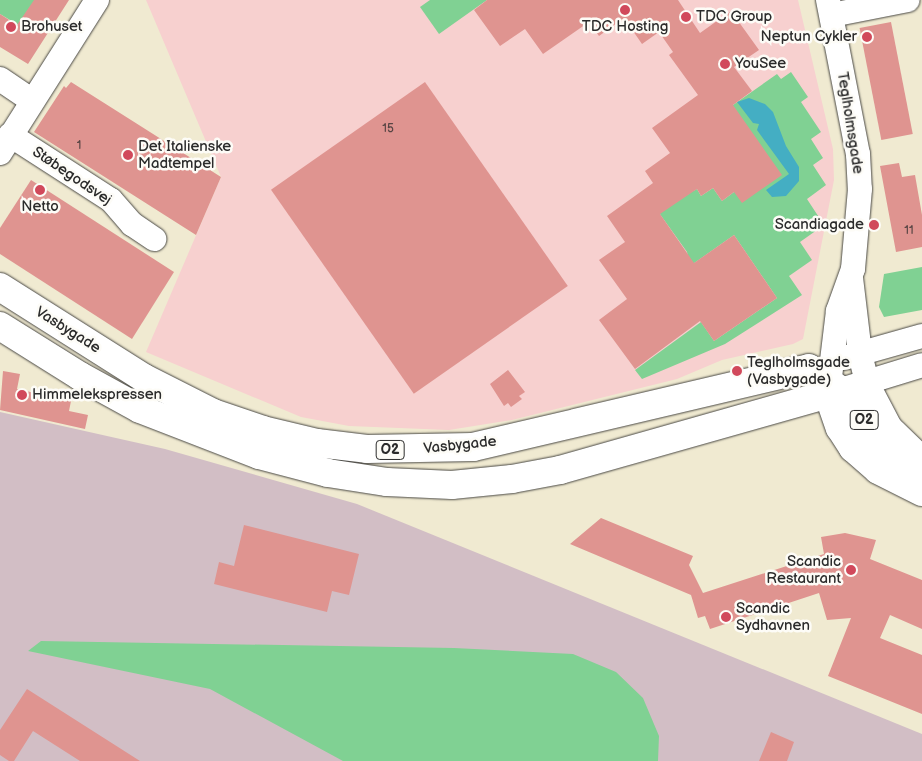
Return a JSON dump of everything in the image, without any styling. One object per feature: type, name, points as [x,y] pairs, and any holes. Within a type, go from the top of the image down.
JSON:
[{"type":"main road","name":"Vasbygade","points":[[0,287],[144,378],[213,413],[262,430],[367,449],[474,447],[827,378]]},
{"type":"main road","name":"O2","points":[[0,326],[80,376],[140,409],[198,433],[294,464],[387,482],[452,485],[512,479],[560,470],[827,378]]},
{"type":"main road","name":"O2","points":[[827,378],[887,450],[922,470]]},
{"type":"main road","name":"O2","points":[[827,378],[840,428],[853,448],[878,470],[922,492]]},
{"type":"street","points":[[5,144],[31,100],[97,0]]},
{"type":"street","points":[[830,7],[908,0]]},
{"type":"street","name":"Teglholmsgade","points":[[830,7],[858,154],[860,189],[851,276],[860,354],[867,383],[890,426],[922,458]]},
{"type":"street","points":[[0,79],[31,100]]},
{"type":"street","name":"Støbegodsvej","points":[[5,144],[111,200],[132,224],[154,239]]},
{"type":"street","name":"Teglholmsgade","points":[[827,378],[838,311],[851,276]]},
{"type":"street","points":[[827,378],[860,354],[922,336]]},
{"type":"street","points":[[827,378],[867,383],[922,365]]},
{"type":"shaded area","points":[[146,0],[798,0],[833,149],[834,180],[803,339],[793,344],[722,360],[677,379],[512,420],[449,430],[349,426],[301,417],[146,352],[221,177]]},
{"type":"shaded area","points":[[0,412],[165,449],[357,504],[922,734],[922,761],[0,761]]},
{"type":"green space","points":[[0,0],[34,0],[43,40],[0,14]]},
{"type":"green space","points":[[430,0],[487,0],[439,34],[420,7]]},
{"type":"green space","points":[[791,72],[808,97],[801,102],[821,132],[811,139],[823,158],[813,165],[826,185],[807,199],[824,225],[800,242],[812,260],[789,276],[802,295],[725,344],[642,379],[635,370],[701,322],[714,341],[777,298],[734,235],[690,266],[687,252],[657,210],[697,189],[701,196],[713,188],[722,201],[734,192],[733,105],[777,74],[781,79]]},
{"type":"green space","points":[[922,267],[922,310],[884,317],[879,307],[884,274]]},
{"type":"green space","points":[[41,641],[454,648],[573,654],[616,672],[643,698],[659,736],[658,761],[343,761],[210,689],[28,651]]},
{"type":"water","points":[[749,98],[765,104],[773,112],[786,146],[799,167],[799,181],[786,196],[772,197],[766,190],[789,174],[757,130],[759,124],[753,123],[737,102]]},
{"type":"building","points":[[34,0],[69,0],[28,64],[0,47],[0,14],[17,25]]},
{"type":"building","points":[[487,0],[678,0],[700,33],[731,11],[759,50],[734,67],[752,91],[733,105],[782,175],[742,203],[734,192],[722,201],[713,188],[701,196],[697,189],[660,214],[694,263],[734,235],[777,298],[714,341],[700,321],[635,369],[599,320],[627,299],[599,260],[625,242],[607,216],[653,183],[645,171],[670,153],[652,128],[698,95],[669,55],[673,52],[659,32],[642,44],[624,18],[599,36],[589,22],[543,54],[525,29],[500,46],[474,10]]},
{"type":"building","points":[[891,22],[913,134],[881,140],[860,28]]},
{"type":"building","name":"Det Italienske Madtempel","points":[[71,82],[221,177],[196,235],[34,132],[64,86],[66,88]]},
{"type":"building","points":[[425,82],[568,286],[414,394],[271,190]]},
{"type":"building","points":[[899,163],[902,177],[915,175],[922,215],[922,247],[896,252],[880,166]]},
{"type":"building","points":[[31,180],[174,272],[132,339],[0,254],[0,228]]},
{"type":"building","points":[[508,370],[525,392],[519,396],[522,399],[511,407],[508,403],[504,406],[490,384]]},
{"type":"building","name":"Himmelekspressen","points":[[3,371],[20,374],[17,389],[71,401],[69,411],[88,415],[85,429],[0,410]]},
{"type":"building","name":"Scandic Sydhavnen","points":[[601,518],[693,556],[689,565],[703,593],[824,554],[821,537],[845,533],[876,540],[870,559],[922,580],[922,629],[890,615],[880,638],[922,655],[922,714],[828,676],[851,618],[827,620],[819,593],[710,629],[705,616],[698,618],[691,595],[570,544]]},
{"type":"building","points":[[244,525],[359,554],[349,595],[332,591],[327,612],[214,584],[219,562],[234,566]]},
{"type":"building","points":[[27,689],[140,761],[80,761],[33,731],[14,761],[9,761],[0,755],[0,730]]},
{"type":"building","points":[[771,732],[794,742],[787,761],[759,761]]},
{"type":"place","name":"TDC Hosting","points":[[625,10]]},
{"type":"place","name":"TDC Group","points":[[686,17]]},
{"type":"place","name":"Brohuset","points":[[11,27]]},
{"type":"place","name":"Neptun Cykler","points":[[867,37]]},
{"type":"place","name":"YouSee","points":[[725,64]]},
{"type":"place","name":"Det Italienske Madtempel","points":[[128,155]]},
{"type":"place","name":"Netto","points":[[40,190]]},
{"type":"place","name":"Scandiagade","points":[[874,225]]},
{"type":"place","name":"Teglholmsgade (Vasbygade)","points":[[737,371]]},
{"type":"place","name":"Himmelekspressen","points":[[22,395]]},
{"type":"place","name":"Scandic Restaurant","points":[[851,570]]},
{"type":"place","name":"Scandic Sydhavnen","points":[[726,617]]}]
